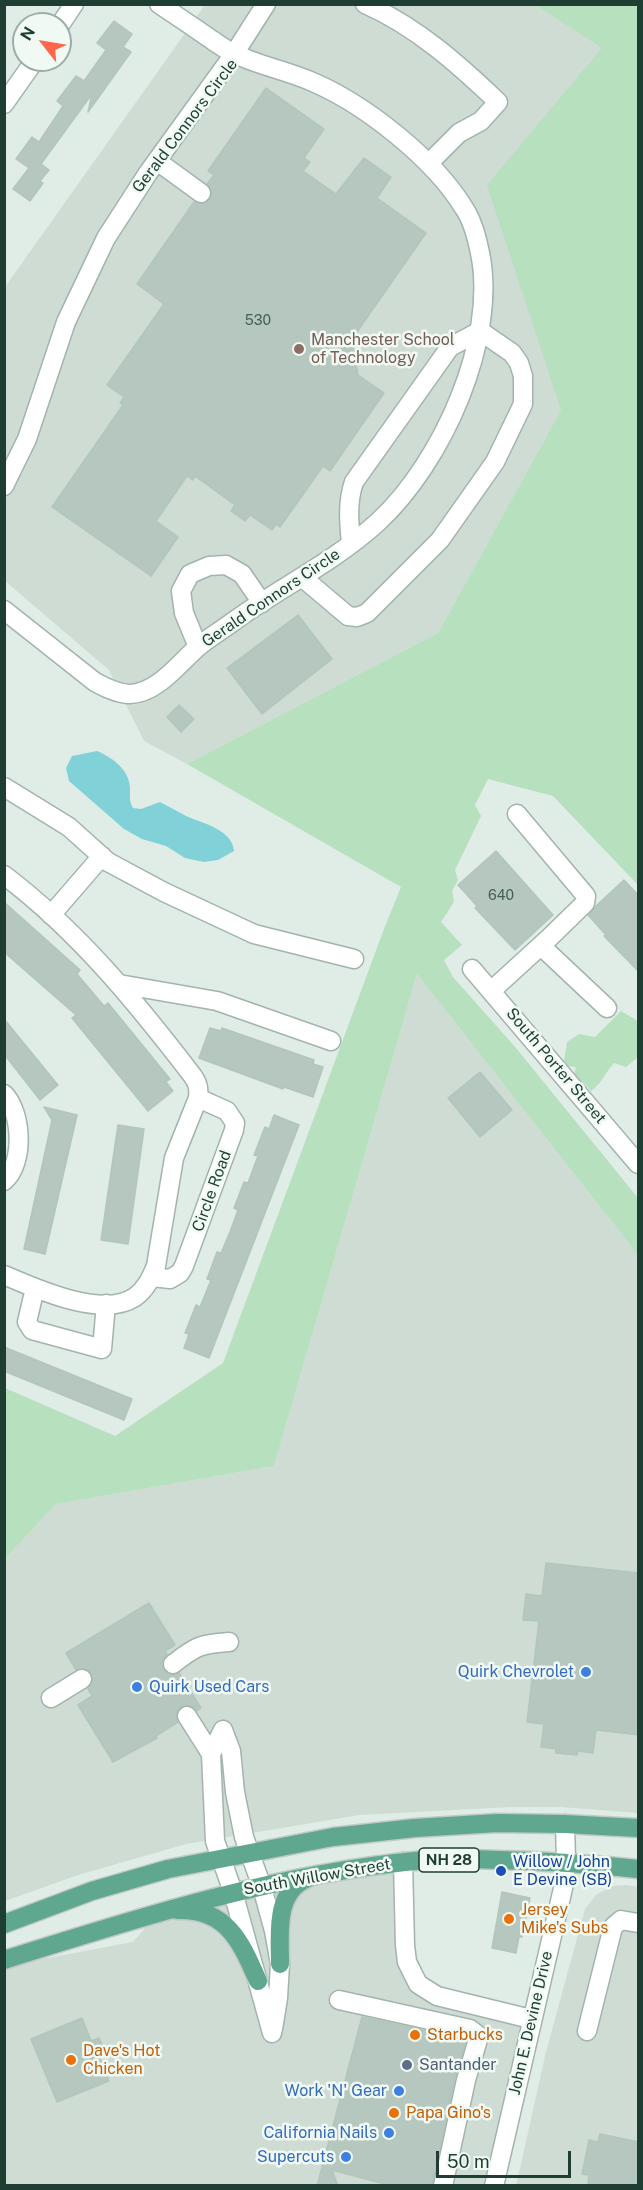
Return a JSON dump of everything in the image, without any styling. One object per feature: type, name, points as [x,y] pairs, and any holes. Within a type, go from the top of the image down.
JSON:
[{"type":"main road","name":"South Willow Street","points":[[4,1924],[139,1876],[333,1837],[415,1828],[497,1823],[639,1828]]},
{"type":"main road","name":"South Willow Street","points":[[4,1960],[160,1911],[233,1892],[318,1874],[403,1862],[476,1859],[566,1861],[639,1869]]},
{"type":"main road","points":[[280,1964],[280,1918],[286,1899],[302,1881],[318,1874]]},
{"type":"main road","points":[[160,1911],[199,1912],[219,1920],[240,1942],[258,1981]]},
{"type":"street","points":[[159,4],[234,54],[266,4]]},
{"type":"street","points":[[365,4],[429,41],[456,62],[498,102],[481,121],[459,133],[429,163]]},
{"type":"street","name":"Gerald Connors Circle","points":[[4,486],[27,440],[66,322],[84,281],[127,204],[234,54],[285,71],[342,96],[429,163],[465,208],[474,227],[484,279],[484,304],[472,363],[460,398],[435,447],[400,498],[379,521],[303,578],[198,647],[151,688],[131,694],[112,691],[95,682],[4,610]]},
{"type":"street","points":[[4,104],[27,72]]},
{"type":"street","points":[[157,161],[201,193]]},
{"type":"street","points":[[303,578],[348,616],[357,617],[366,613],[440,540],[495,462],[523,404],[523,376],[519,363],[512,353],[480,331],[450,347],[354,482],[349,523],[351,543]]},
{"type":"street","points":[[198,647],[184,613],[181,591],[190,574],[209,566],[226,565],[242,574],[262,603]]},
{"type":"street","points":[[4,787],[69,827],[102,856],[136,878],[254,934],[354,959]]},
{"type":"street","points":[[491,991],[585,903],[586,897],[517,814]]},
{"type":"street","points":[[51,915],[102,856]]},
{"type":"street","points":[[4,875],[94,955],[198,1082],[198,1098],[174,1158],[156,1266],[146,1286],[133,1298],[106,1304],[85,1304],[4,1275]]},
{"type":"street","points":[[541,946],[608,1008]]},
{"type":"street","name":"South Porter Street","points":[[472,969],[639,1164]]},
{"type":"street","points":[[119,984],[217,1001],[331,1041]]},
{"type":"street","points":[[4,1094],[12,1101],[10,1123],[19,1136],[16,1163],[4,1180]]},
{"type":"street","name":"Circle Road","points":[[152,1276],[170,1279],[180,1273],[184,1266],[234,1130],[235,1123],[227,1111],[198,1098]]},
{"type":"street","points":[[35,1288],[27,1322],[32,1330],[102,1349],[106,1304]]},
{"type":"street","points":[[173,1664],[202,1644],[229,1642]]},
{"type":"street","points":[[51,1698],[82,1679]]},
{"type":"street","points":[[187,1716],[211,1754]]},
{"type":"street","points":[[223,1730],[231,1751],[235,1792],[244,1837],[250,1854],[274,1931],[280,1964],[278,1998],[272,2033],[233,1892],[215,1842],[211,1754],[223,1730]]},
{"type":"street","name":"John E. Devine Drive","points":[[494,2186],[564,1884],[565,1824]]},
{"type":"street","points":[[403,1862],[407,1962],[418,1984],[437,1996],[531,2019]]},
{"type":"street","points":[[587,2031],[613,1927],[621,1920],[639,1923]]},
{"type":"street","points":[[339,2000],[470,2029],[479,2036],[466,2080],[443,2186]]},
{"type":"shaded area","name":"Manchester School of Technology","points":[[205,5],[638,5],[561,410],[438,633],[187,764],[144,741],[109,670],[5,581],[5,287]]},
{"type":"shaded area","points":[[417,974],[638,1255],[638,1813],[561,1807],[511,1807],[359,1815],[186,1844],[78,1875],[5,1901],[4,1558],[56,1504],[274,1466]]},
{"type":"shaded area","points":[[403,1862],[418,1984],[531,2019],[494,2185],[5,2186],[5,1966],[133,1942],[160,1911]]},
{"type":"shaded area","points":[[612,1886],[638,1887],[638,2185],[516,2186],[546,2052],[585,1909],[596,1895]]},
{"type":"green space","points":[[536,5],[638,5],[638,885],[553,796],[488,779],[475,805],[481,816],[455,870],[458,880],[452,891],[454,902],[441,922],[462,945],[444,960],[453,977],[516,1048],[638,1198],[638,1255],[417,974],[274,1466],[56,1504],[5,1558],[5,1388],[115,1436],[223,1363],[401,887],[187,764],[438,633],[561,410],[487,185],[602,48]]},
{"type":"green space","points":[[621,1011],[638,1021],[638,1057],[626,1067],[614,1063],[591,1091],[574,1074],[576,1067],[568,1066],[564,1061],[567,1042],[579,1034],[595,1037]]},
{"type":"water","points":[[97,751],[109,757],[124,770],[129,782],[130,801],[133,808],[141,809],[160,802],[216,828],[228,838],[234,851],[218,860],[204,862],[185,858],[166,846],[142,839],[124,829],[69,781],[66,768],[72,756]]},
{"type":"building","points":[[114,21],[132,34],[123,47],[131,52],[88,112],[92,94],[41,164],[49,170],[40,181],[43,183],[30,201],[13,189],[29,168],[16,159],[32,137],[39,142],[63,106],[57,101],[76,76],[84,81],[106,50],[97,43]]},
{"type":"building","points":[[266,88],[324,129],[304,158],[310,162],[303,171],[336,194],[364,158],[391,177],[377,198],[426,233],[352,339],[358,375],[384,393],[330,471],[323,466],[280,527],[276,524],[272,530],[250,515],[245,521],[231,511],[235,505],[195,476],[193,480],[187,476],[156,521],[178,537],[151,576],[52,507],[123,405],[120,403],[124,397],[107,385],[164,304],[137,284],[194,202],[205,203],[210,199],[211,189],[207,184],[214,175],[208,171]]},
{"type":"building","points":[[298,615],[332,659],[262,714],[227,668]]},
{"type":"building","points":[[179,705],[194,719],[181,732],[167,717]]},
{"type":"building","points":[[496,851],[553,915],[515,950],[475,908],[477,906],[458,885]]},
{"type":"building","points":[[624,880],[639,896],[639,972],[604,936],[606,935],[588,915]]},
{"type":"building","points":[[4,902],[80,970],[77,974],[104,1006],[108,1003],[170,1079],[166,1082],[173,1091],[148,1111],[72,1018],[76,1015],[4,952]]},
{"type":"building","points":[[4,1019],[58,1085],[40,1100],[4,1054]]},
{"type":"building","points":[[210,1028],[221,1031],[222,1028],[314,1060],[313,1064],[323,1067],[313,1097],[284,1087],[283,1089],[199,1058]]},
{"type":"building","points":[[480,1072],[512,1110],[480,1137],[448,1098]]},
{"type":"building","points":[[44,1107],[77,1115],[45,1254],[24,1249],[52,1120]]},
{"type":"building","points":[[274,1115],[299,1125],[209,1358],[184,1348],[189,1334],[185,1333],[196,1305],[200,1307],[211,1280],[207,1279],[217,1252],[221,1253],[230,1232],[238,1210],[234,1208],[244,1182],[248,1183],[258,1156],[254,1155],[265,1127],[269,1129]]},
{"type":"building","points":[[118,1125],[144,1129],[128,1244],[101,1240]]},
{"type":"building","points":[[4,1347],[132,1399],[124,1420],[4,1371]]},
{"type":"building","name":"Quirk Chevrolet","points":[[546,1563],[639,1573],[639,1735],[596,1730],[593,1753],[578,1751],[577,1755],[556,1753],[556,1749],[541,1747],[544,1724],[527,1722],[539,1621],[523,1620],[526,1594],[542,1596]]},
{"type":"building","name":"Quirk Used Cars","points":[[149,1603],[175,1645],[165,1651],[167,1654],[162,1665],[164,1670],[169,1675],[179,1673],[201,1708],[197,1711],[192,1706],[182,1706],[177,1711],[178,1722],[156,1736],[157,1738],[113,1762],[78,1705],[92,1696],[88,1689],[92,1684],[92,1674],[87,1669],[76,1670],[66,1653]]},
{"type":"building","points":[[502,1892],[530,1898],[522,1937],[519,1937],[516,1953],[492,1948]]},
{"type":"building","points":[[362,2017],[466,2040],[455,2078],[432,2186],[392,2186],[332,2170],[338,2186],[317,2186]]},
{"type":"building","points":[[82,2018],[91,2041],[99,2038],[106,2053],[99,2056],[109,2081],[57,2102],[31,2039]]},
{"type":"building","points":[[600,2134],[639,2142],[639,2186],[599,2186],[588,2183],[589,2175],[582,2174],[589,2140],[598,2142]]},
{"type":"place","name":"Manchester School of Technology","points":[[299,349]]},
{"type":"place","name":"Quirk Chevrolet","points":[[586,1672]]},
{"type":"place","name":"Quirk Used Cars","points":[[137,1687]]},
{"type":"place","name":"Willow / John E Devine (SB)","points":[[501,1871]]},
{"type":"place","name":"Jersey Mike's Subs","points":[[509,1919]]},
{"type":"place","name":"Starbucks","points":[[415,2035]]},
{"type":"place","name":"Dave's Hot Chicken","points":[[71,2060]]},
{"type":"place","name":"Santander","points":[[407,2065]]},
{"type":"place","name":"Work 'N' Gear","points":[[399,2091]]},
{"type":"place","name":"Papa Gino's","points":[[394,2113]]},
{"type":"place","name":"California Nails","points":[[389,2133]]},
{"type":"place","name":"Supercuts","points":[[346,2157]]}]
